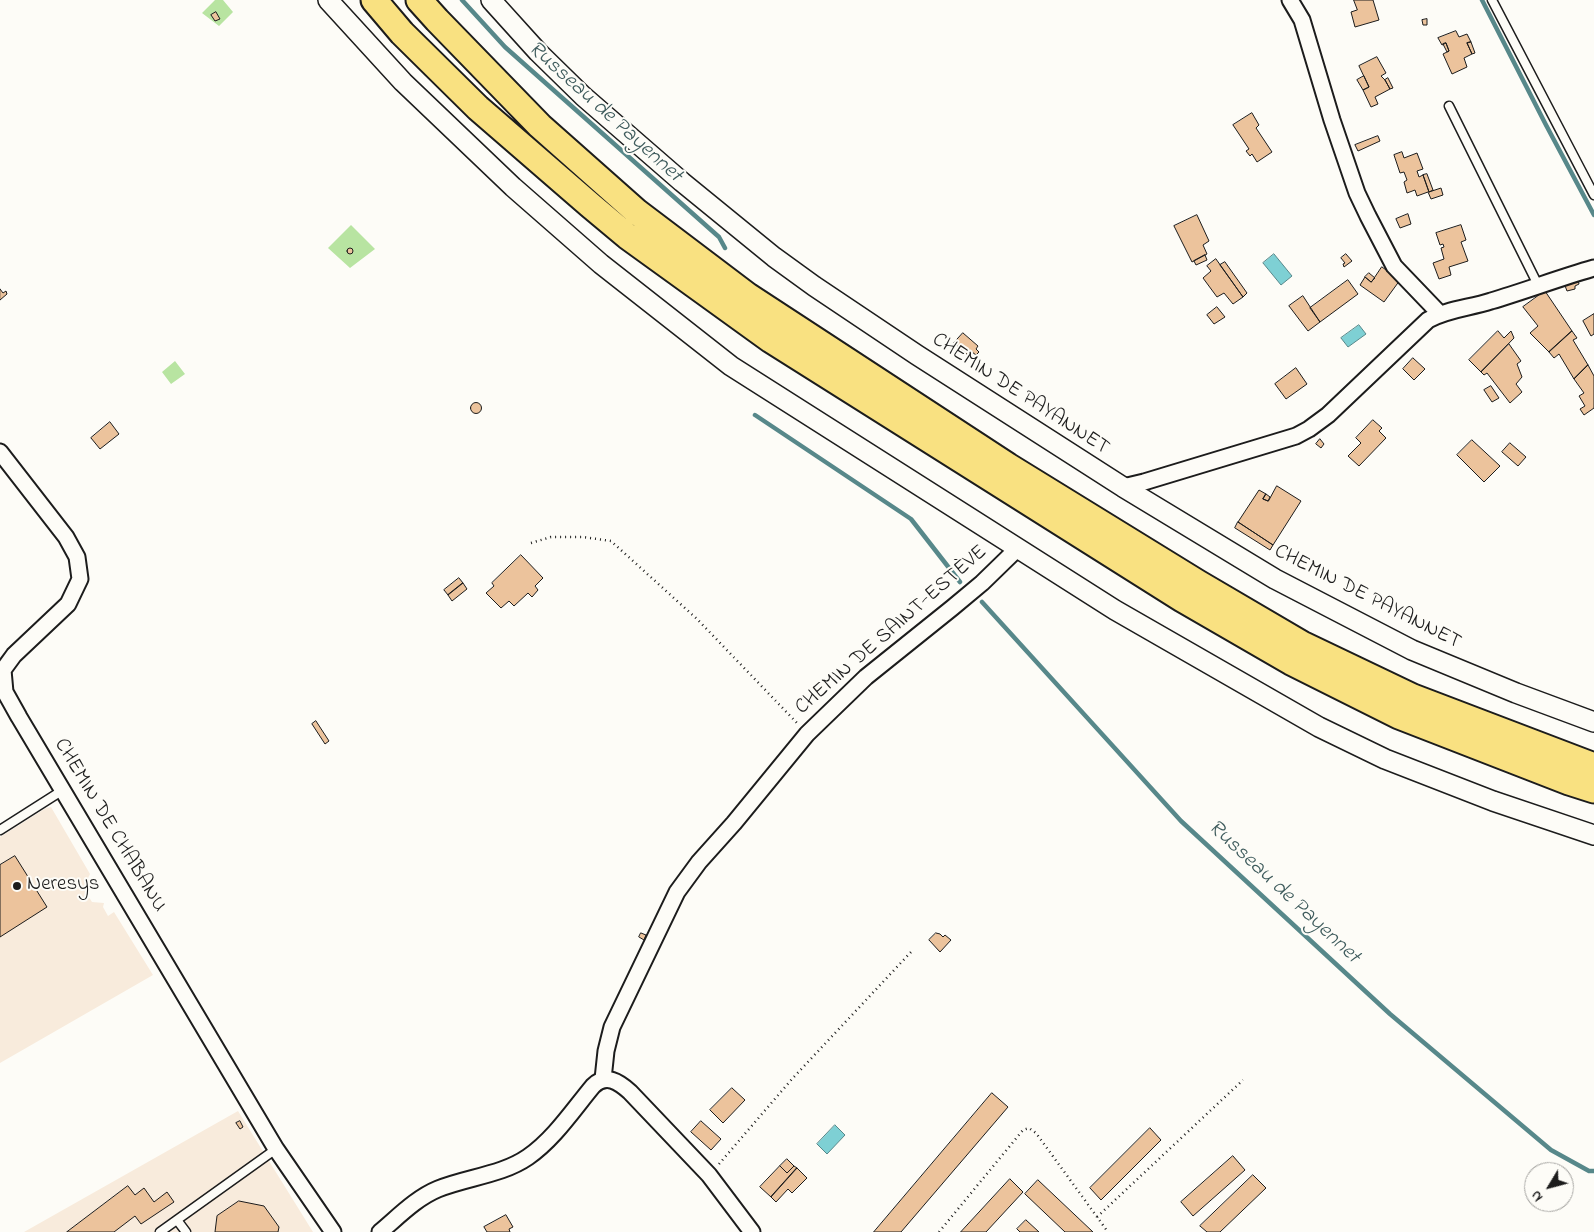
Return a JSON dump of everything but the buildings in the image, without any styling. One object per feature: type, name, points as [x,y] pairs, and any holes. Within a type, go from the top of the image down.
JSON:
[{"type":"highway","points":[[374,0],[402,33],[478,108],[590,205],[627,236],[771,340],[1182,599],[1282,658],[1399,716],[1594,790]]},
{"type":"highway","points":[[390,0],[478,96],[590,205]]},
{"type":"highway","points":[[419,0],[540,126],[637,212],[748,296],[1008,466],[1198,583],[1302,644],[1413,697],[1594,766]]},
{"type":"street","points":[[328,0],[410,88],[513,187],[616,276],[731,366],[1115,610],[1327,731],[1385,759],[1475,794],[1594,835]]},
{"type":"street","name":"CHEMIN DE PAYANNET","points":[[491,0],[538,52],[583,96],[682,182],[774,257],[916,355],[1123,487],[1275,579],[1412,650],[1516,693],[1594,722]]},
{"type":"street","points":[[1290,0],[1302,20],[1332,120],[1368,216],[1394,266],[1440,314]]},
{"type":"street","points":[[1123,487],[1296,436],[1328,416],[1428,320],[1440,314],[1491,301],[1594,268]]},
{"type":"street","name":"CHEMIN DE CHABANU","points":[[0,452],[66,537],[77,557],[80,579],[68,604],[14,655],[3,670],[5,692],[276,1149],[333,1232]]},
{"type":"street","name":"CHEMIN DE SAINT-ESTÈVE","points":[[604,1079],[606,1050],[612,1027],[678,892],[699,862],[808,734],[866,677],[982,583],[1018,548]]},
{"type":"street","points":[[380,1232],[414,1204],[436,1189],[510,1168],[529,1156],[545,1142],[593,1086],[598,1081],[604,1079],[620,1083],[630,1092],[708,1175],[752,1232]]},
{"type":"lane","points":[[1492,0],[1594,196]]},
{"type":"lane","points":[[1449,106],[1538,285]]},
{"type":"lane","points":[[0,830],[63,790]]},
{"type":"lane","points":[[160,1232],[276,1149]]},
{"type":"lane","points":[[177,1220],[186,1232]]},
{"type":"path","points":[[531,543],[551,537],[583,537],[611,541],[697,620],[808,734]]},
{"type":"path","points":[[708,1175],[792,1079],[911,952]]},
{"type":"path","points":[[1097,1217],[1243,1080]]},
{"type":"path","points":[[939,1232],[1023,1130],[1029,1128],[1036,1133],[1108,1232]]},
{"type":"shaded area","points":[[51,807],[90,874],[83,888],[92,902],[104,903],[103,907],[108,916],[114,912],[153,975],[0,1063],[0,837],[46,808]]},
{"type":"shaded area","points":[[238,1111],[313,1232],[24,1232]]},
{"type":"green space","points":[[215,0],[223,0],[233,12],[219,26],[202,13]]},
{"type":"green space","points":[[351,225],[375,249],[350,268],[328,248]]},
{"type":"green space","points":[[175,361],[185,374],[171,384],[162,372]]},
{"type":"water","points":[[1274,254],[1292,276],[1281,285],[1263,263]]},
{"type":"water","points":[[1359,325],[1366,334],[1348,347],[1341,338]]},
{"type":"water","points":[[835,1125],[845,1135],[827,1154],[817,1144]]},
{"type":"waterway","name":"Russeau de Payennet","points":[[462,0],[505,47],[719,237],[725,248]]},
{"type":"waterway","points":[[1482,0],[1594,215]]},
{"type":"waterway","name":"Russeau de Payennet","points":[[755,415],[911,519],[960,582]]},
{"type":"waterway","name":"Russeau de Payennet","points":[[982,602],[1181,821],[1390,1014],[1551,1150],[1589,1171],[1594,1171]]},
{"type":"place","name":"Neresys","points":[[17,886]]}]
